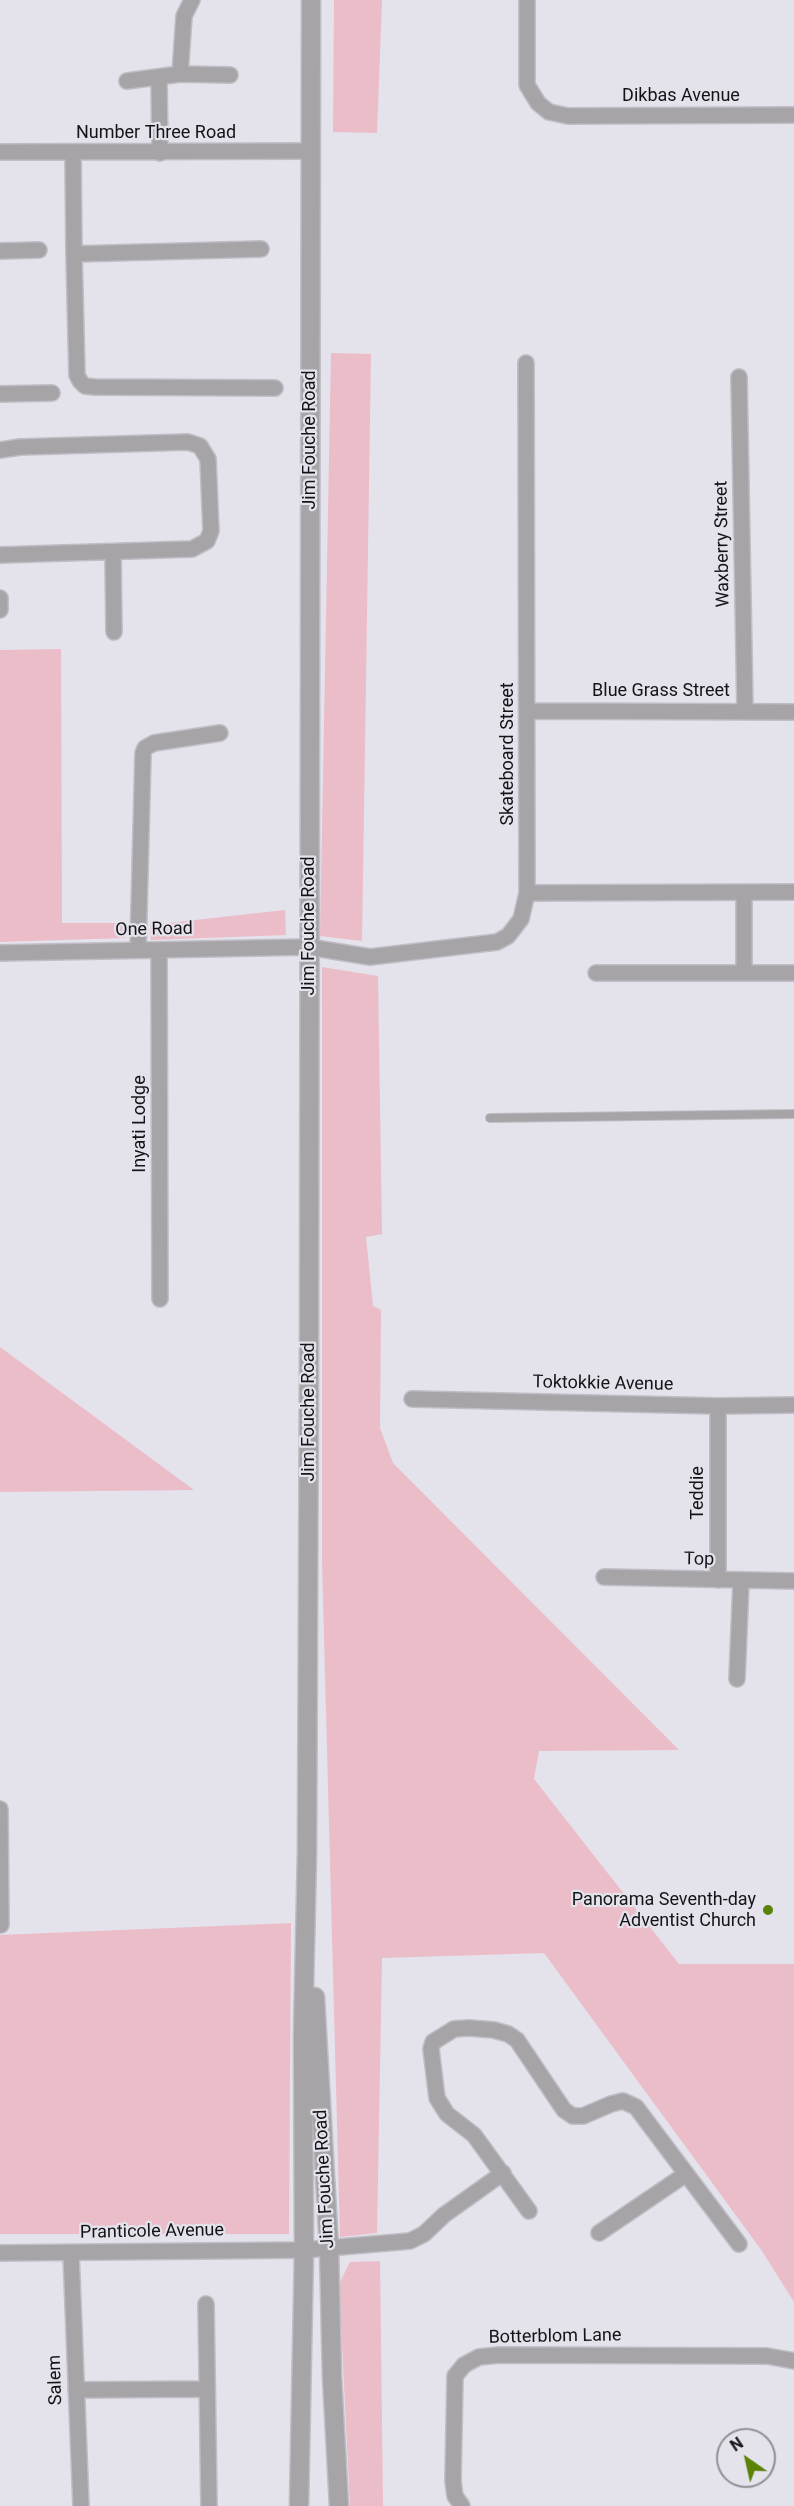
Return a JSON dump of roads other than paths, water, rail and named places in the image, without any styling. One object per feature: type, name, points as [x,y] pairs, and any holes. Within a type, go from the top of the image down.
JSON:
[{"type":"street","points":[[180,74],[184,15],[192,0]]},
{"type":"street","name":"Jim Fouche Road","points":[[299,2506],[304,2250],[303,2036],[307,1852],[311,0]]},
{"type":"street","name":"Dikbas Avenue","points":[[527,0],[527,85],[538,104],[549,112],[568,116],[794,116]]},
{"type":"street","points":[[127,81],[180,74],[230,75]]},
{"type":"street","points":[[159,77],[160,153]]},
{"type":"street","name":"Number Three Road","points":[[0,152],[312,151]]},
{"type":"street","points":[[73,152],[77,375],[85,386],[275,388]]},
{"type":"street","points":[[74,254],[261,249]]},
{"type":"street","points":[[0,251],[39,250]]},
{"type":"street","name":"Skateboard Street","points":[[309,947],[370,957],[497,942],[508,936],[518,926],[527,893],[526,363]]},
{"type":"street","name":"Waxberry Street","points":[[740,377],[745,711]]},
{"type":"street","points":[[0,394],[52,393]]},
{"type":"street","points":[[0,450],[20,447],[188,442],[200,446],[208,459],[211,531],[202,546],[192,549],[0,555]]},
{"type":"street","points":[[112,552],[114,632]]},
{"type":"street","points":[[0,598],[0,610]]},
{"type":"street","name":"Blue Grass Street","points":[[528,711],[794,712]]},
{"type":"street","points":[[138,950],[143,753],[145,748],[154,743],[220,733]]},
{"type":"street","points":[[744,892],[744,973]]},
{"type":"street","points":[[527,893],[794,892]]},
{"type":"street","name":"One Road","points":[[0,953],[309,947]]},
{"type":"street","name":"Inyati Lodge","points":[[159,950],[160,1299]]},
{"type":"street","points":[[596,973],[794,973]]},
{"type":"street","name":"Toktokkie Avenue","points":[[412,1399],[718,1406],[794,1405]]},
{"type":"street","name":"Teddie","points":[[718,1406],[718,1580]]},
{"type":"street","name":"Top","points":[[604,1577],[794,1581]]},
{"type":"street","points":[[737,1679],[741,1581]]},
{"type":"street","points":[[1,1925],[2,1813]]},
{"type":"street","name":"Jim Fouche Road","points":[[307,1852],[329,2248],[332,2377],[339,2506]]},
{"type":"street","points":[[529,2211],[474,2135],[447,2114],[437,2098],[431,2049],[433,2042],[454,2030],[469,2028],[494,2030],[508,2034],[517,2040],[564,2110],[573,2116],[584,2116],[623,2101],[636,2107],[739,2244]]},
{"type":"street","name":"Pranticole Avenue","points":[[0,2253],[304,2250],[410,2241],[417,2239],[444,2215],[503,2173]]},
{"type":"street","points":[[599,2233],[686,2174]]},
{"type":"street","name":"Salem","points":[[71,2253],[81,2506]]},
{"type":"street","points":[[206,2304],[209,2506]]},
{"type":"street","name":"Botterblom Lane","points":[[462,2506],[455,2496],[453,2481],[455,2376],[464,2365],[479,2357],[499,2355],[768,2356],[794,2361]]},
{"type":"street","points":[[76,2390],[207,2389]]},
{"type":"lane","points":[[490,1118],[794,1114]]},
{"type":"place","name":"Panorama Seventh-day Adventist Church","points":[[768,1910]]}]
